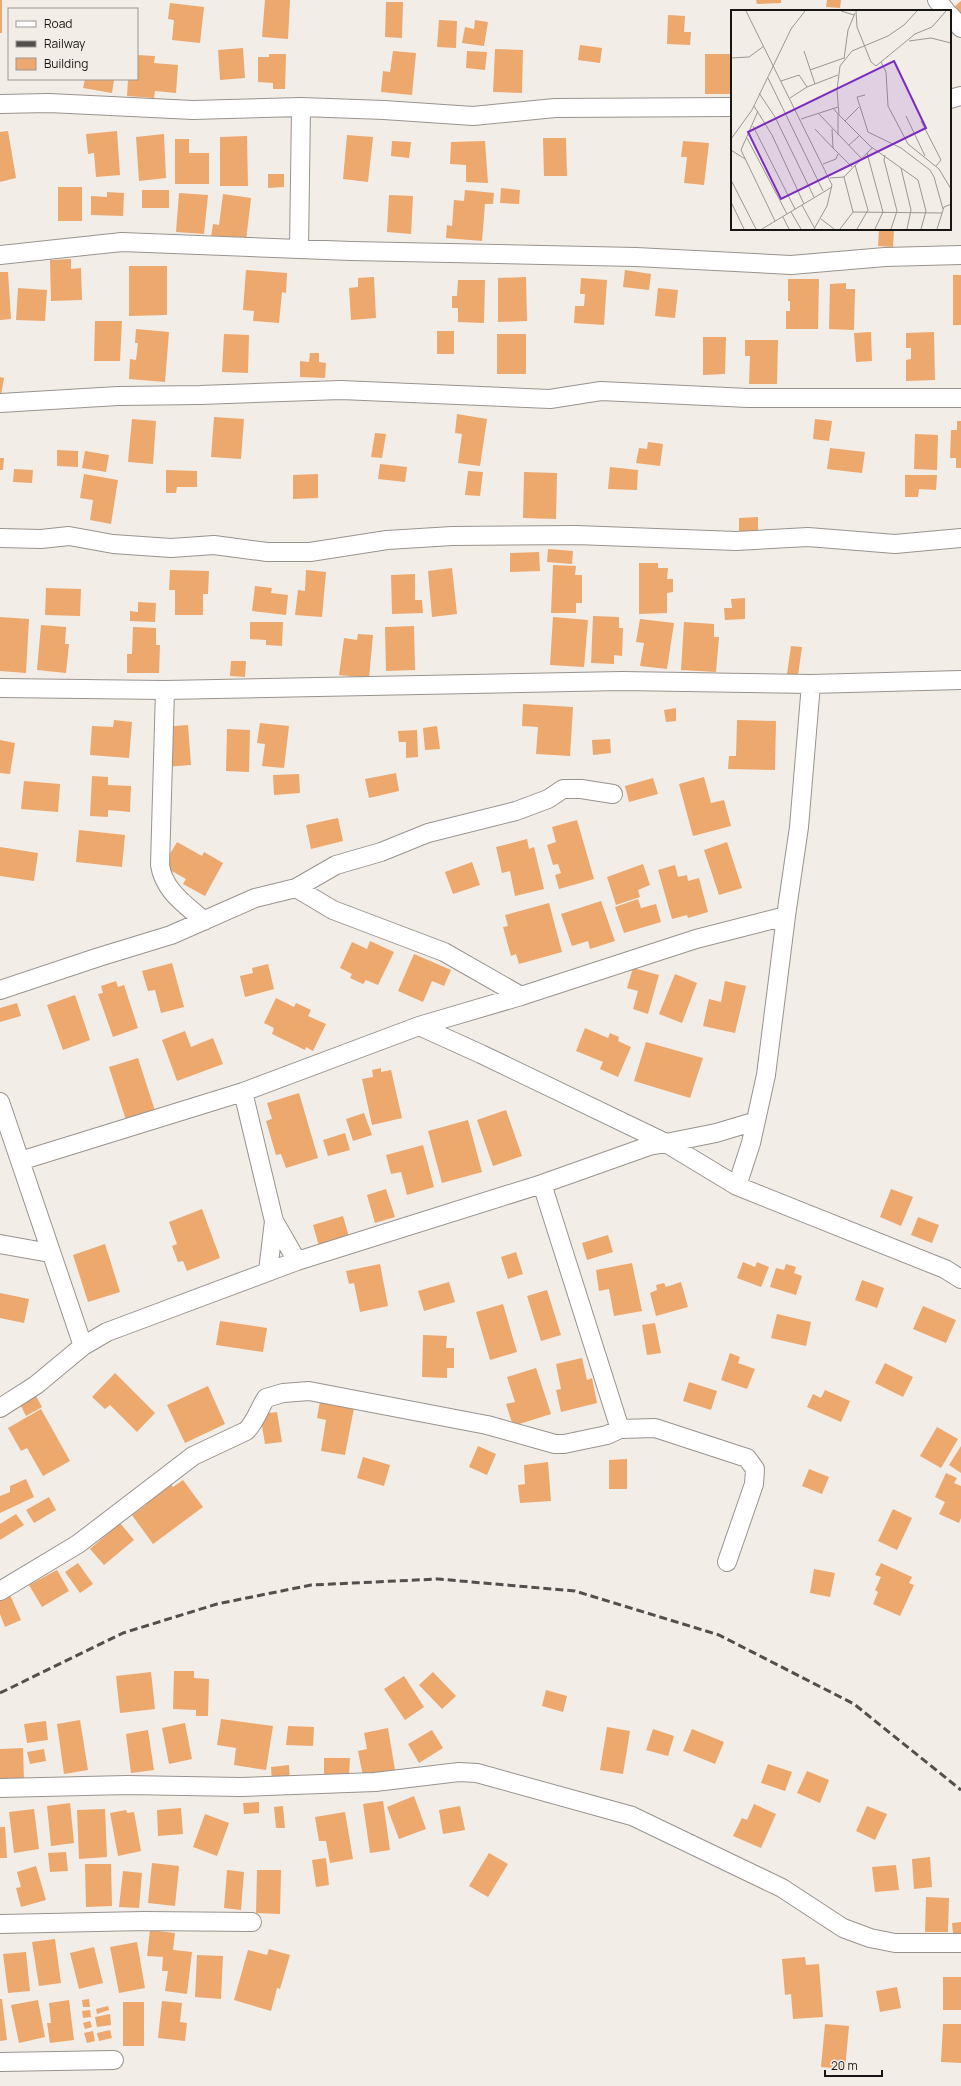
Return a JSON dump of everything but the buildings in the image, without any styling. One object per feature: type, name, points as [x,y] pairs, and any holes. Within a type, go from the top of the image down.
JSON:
[{"type":"street","points":[[937,0],[945,10]]},
{"type":"street","points":[[951,16],[961,28]]},
{"type":"street","points":[[951,99],[961,96]]},
{"type":"street","points":[[0,104],[49,103],[193,110],[301,107],[384,110],[473,116],[555,108],[731,107]]},
{"type":"street","points":[[299,248],[301,107]]},
{"type":"street","points":[[0,255],[122,242],[636,257],[791,265],[885,258],[961,255]]},
{"type":"street","points":[[0,403],[118,396],[200,396],[341,390],[550,399],[601,391],[748,398],[961,398]]},
{"type":"street","points":[[0,538],[41,539],[69,536],[113,544],[171,548],[214,544],[267,552],[310,552],[387,540],[452,536],[576,535],[736,541],[808,537],[895,544],[961,538]]},
{"type":"street","points":[[0,688],[164,690],[622,681],[811,684],[961,680]]},
{"type":"street","points":[[737,1186],[756,1121],[766,1075],[799,827],[811,684]]},
{"type":"street","points":[[164,690],[160,865],[162,878],[171,890],[204,921]]},
{"type":"street","points":[[0,990],[99,956],[171,935],[255,898],[296,888],[336,865],[381,852],[428,833],[516,811],[548,800],[563,789],[581,789],[613,794]]},
{"type":"street","points":[[296,888],[333,910],[444,952],[521,996]]},
{"type":"street","points":[[20,1162],[243,1092],[419,1026],[521,996],[696,939],[786,916]]},
{"type":"street","points":[[419,1026],[481,1054],[666,1143],[737,1186],[945,1269],[961,1279]]},
{"type":"street","points":[[243,1092],[274,1221],[297,1261]]},
{"type":"street","points":[[0,1102],[50,1253],[69,1302],[83,1346]]},
{"type":"street","points":[[0,1408],[36,1385],[83,1346],[107,1332],[297,1261],[542,1184],[649,1146],[716,1133],[756,1121]]},
{"type":"street","points":[[542,1184],[620,1429]]},
{"type":"street","points":[[268,1272],[274,1221]]},
{"type":"street","points":[[0,1244],[50,1253]]},
{"type":"street","points":[[0,1591],[78,1544],[193,1456],[246,1431],[252,1425],[255,1416],[266,1398],[309,1391],[487,1425],[555,1444],[564,1444],[607,1435],[620,1429],[655,1428],[747,1458],[755,1469],[754,1484],[727,1562]]},
{"type":"street","points":[[0,1788],[127,1785],[249,1787],[375,1782],[459,1772],[477,1773],[632,1816],[782,1888],[843,1928],[870,1938],[895,1943],[961,1943]]},
{"type":"street","points":[[0,1924],[144,1921],[252,1922]]},
{"type":"street","points":[[0,2062],[114,2060]]},
{"type":"railway","points":[[0,1693],[123,1633],[217,1604],[311,1585],[438,1579],[575,1591],[719,1635],[854,1704],[961,1790]]}]
